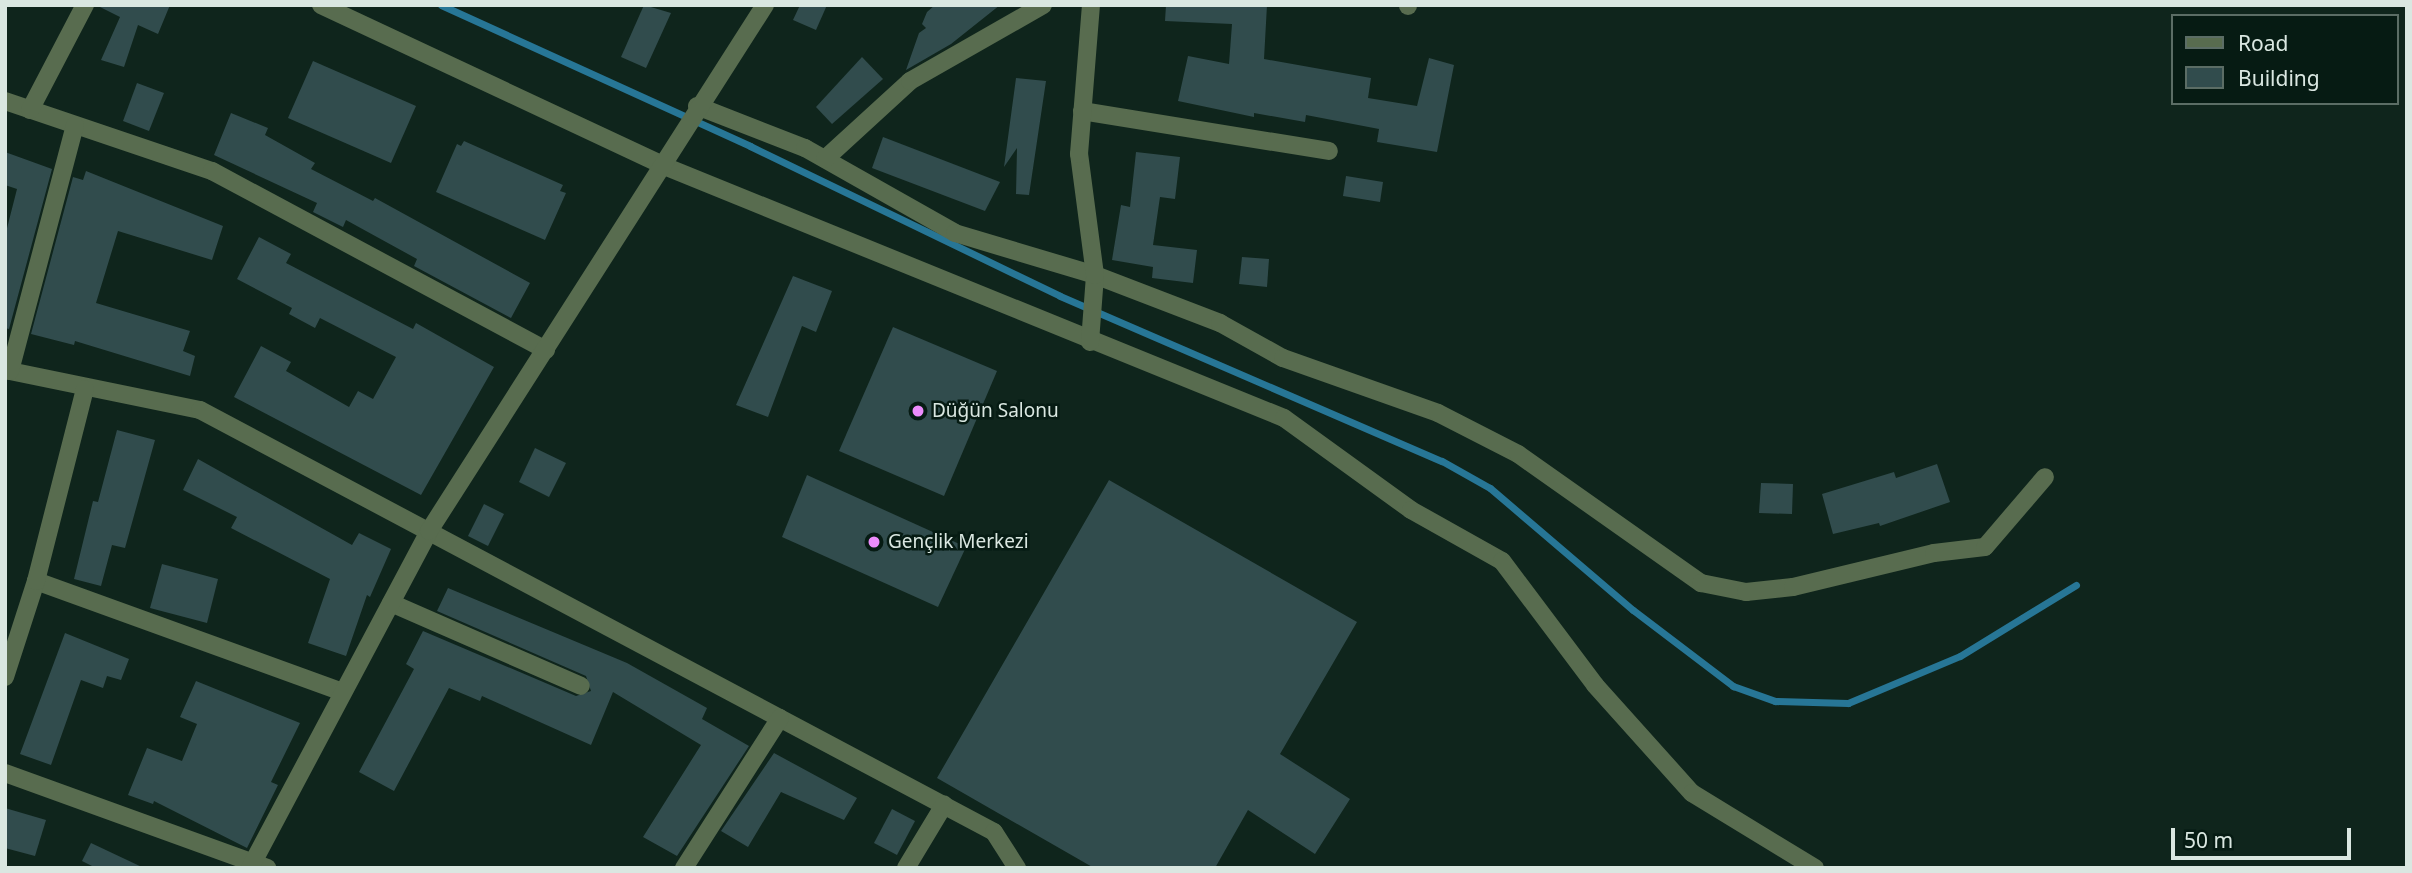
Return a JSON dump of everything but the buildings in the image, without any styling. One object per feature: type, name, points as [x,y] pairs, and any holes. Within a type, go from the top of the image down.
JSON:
[{"type":"street","points":[[30,110],[85,5]]},
{"type":"street","points":[[321,5],[666,159],[1090,342],[1284,418],[1411,510],[1502,561],[1595,685],[1692,793],[1815,868]]},
{"type":"street","points":[[5,773],[257,866],[343,692],[429,531],[546,350],[697,106],[760,20],[765,5]]},
{"type":"street","points":[[825,159],[910,81],[1043,5]]},
{"type":"street","points":[[1090,342],[1094,282],[1079,154],[1091,5]]},
{"type":"street","points":[[5,101],[212,171],[546,350]]},
{"type":"street","points":[[697,106],[825,159],[955,233],[1220,323],[1283,358],[1438,413],[1518,454],[1701,583],[1746,592],[1793,587],[1934,553],[1985,547],[2045,477]]},
{"type":"street","points":[[1082,111],[1329,151]]},
{"type":"street","points":[[75,125],[8,370],[85,389],[200,410],[994,832],[1017,868]]},
{"type":"street","points":[[5,677],[36,581],[85,389]]},
{"type":"street","points":[[36,581],[343,692]]},
{"type":"street","points":[[391,603],[581,686]]},
{"type":"street","points":[[684,868],[780,718]]},
{"type":"street","points":[[906,868],[944,805]]},
{"type":"waterway","points":[[441,5],[750,146],[1060,296],[1442,461],[1490,488],[1633,610],[1733,686],[1775,701],[1848,703],[1960,656],[2076,585]]},
{"type":"place","name":"Düğün Salonu","points":[[918,411]]},
{"type":"place","name":"Gençlik Merkezi","points":[[874,542]]}]
